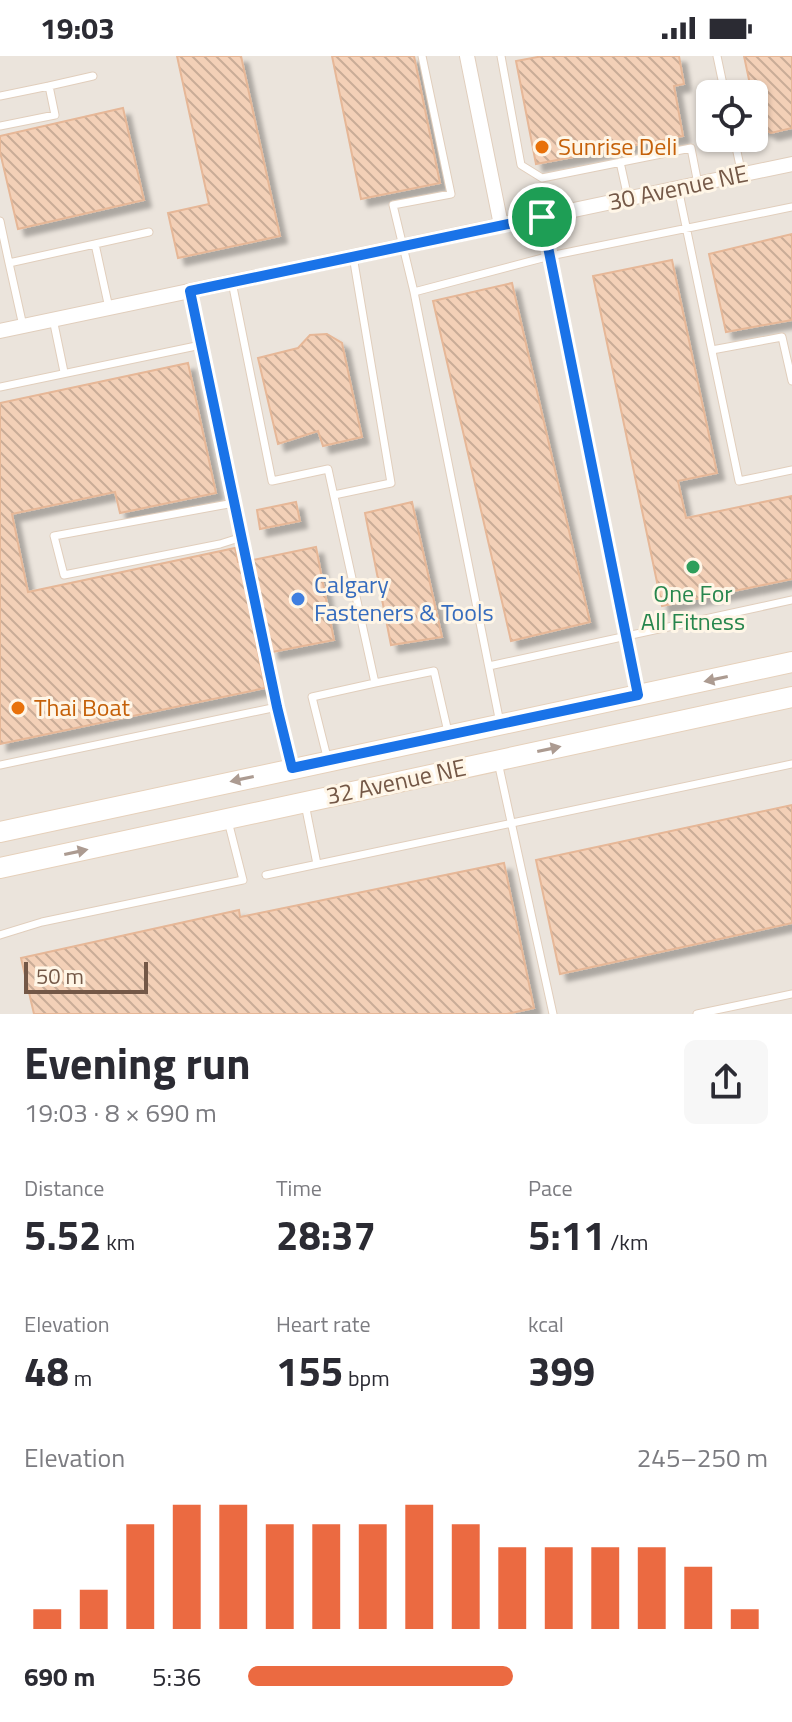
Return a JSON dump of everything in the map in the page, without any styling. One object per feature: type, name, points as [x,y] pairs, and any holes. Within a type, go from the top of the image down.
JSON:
[{"type":"main road","name":"32 Avenue NE","points":[[0,832],[792,662]]},
{"type":"main road","name":"32 Avenue NE","points":[[0,868],[792,697]]},
{"type":"main road","points":[[0,818],[44,823]]},
{"type":"street","points":[[467,56],[501,225]]},
{"type":"street","name":"30 Avenue NE","points":[[0,331],[792,164]]},
{"type":"lane","points":[[422,56],[451,194],[393,205],[414,292],[501,725]]},
{"type":"lane","points":[[501,56],[521,165],[542,178],[691,148],[698,184]]},
{"type":"lane","points":[[717,56],[722,80]]},
{"type":"lane","points":[[0,96],[93,76]]},
{"type":"lane","points":[[0,126],[55,115],[49,86]]},
{"type":"lane","points":[[737,152],[742,175]]},
{"type":"lane","points":[[620,162],[628,198]]},
{"type":"lane","points":[[678,188],[739,481],[792,470]]},
{"type":"lane","points":[[414,292],[550,256],[792,207]]},
{"type":"lane","points":[[542,217],[638,695]]},
{"type":"lane","points":[[0,221],[23,326]]},
{"type":"lane","points":[[9,263],[149,232]]},
{"type":"lane","points":[[95,244],[109,308]]},
{"type":"lane","points":[[334,495],[391,483],[353,256]]},
{"type":"lane","points":[[232,282],[272,481],[328,469],[375,683]]},
{"type":"lane","points":[[190,291],[292,768]]},
{"type":"lane","points":[[53,319],[64,372]]},
{"type":"lane","points":[[712,350],[782,337],[792,381]]},
{"type":"lane","points":[[0,387],[201,345]]},
{"type":"lane","points":[[234,503],[54,536],[64,575],[242,537]]},
{"type":"lane","points":[[489,666],[792,600]]},
{"type":"lane","points":[[328,761],[312,697],[375,683],[434,671],[449,736]]},
{"type":"lane","points":[[0,765],[277,707]]},
{"type":"lane","points":[[498,760],[553,1014]]},
{"type":"lane","points":[[266,875],[792,764]]},
{"type":"lane","points":[[305,802],[317,864]]},
{"type":"lane","points":[[0,935],[42,922],[243,880],[228,819]]},
{"type":"lane","points":[[697,1014],[792,994]]},
{"type":"shaded area","points":[[0,56],[792,56],[792,1014],[0,1014]]},
{"type":"building","points":[[177,56],[241,56],[280,236],[178,258],[168,213],[209,204]]},
{"type":"building","points":[[332,56],[414,56],[440,183],[361,199]]},
{"type":"building","points":[[543,56],[679,56],[684,84],[674,86],[683,136],[536,164],[516,61]]},
{"type":"building","points":[[744,56],[792,56],[792,128],[768,131],[768,80],[749,80]]},
{"type":"building","points":[[123,108],[144,200],[18,229],[0,152],[0,136]]},
{"type":"building","points":[[792,234],[792,320],[726,332],[709,254]]},
{"type":"building","points":[[672,260],[717,473],[678,481],[686,518],[792,496],[792,579],[662,606],[593,276]]},
{"type":"building","points":[[512,283],[590,622],[511,641],[433,301]]},
{"type":"building","points":[[327,334],[342,343],[362,437],[323,446],[318,431],[278,444],[258,358],[298,348],[310,335]]},
{"type":"building","points":[[188,363],[216,493],[120,513],[115,492],[12,514],[28,592],[235,548],[265,688],[0,744],[0,403]]},
{"type":"building","points":[[296,502],[300,521],[260,529],[257,510]]},
{"type":"building","points":[[412,502],[442,637],[391,645],[365,513]]},
{"type":"building","name":"Calgary Fasteners & Tools","points":[[316,547],[334,640],[272,652],[253,560]]},
{"type":"building","points":[[792,805],[792,923],[560,974],[536,860]]},
{"type":"building","points":[[504,863],[534,1008],[507,1014],[34,1014],[21,958],[239,910],[240,917]]},
{"type":"place","name":"Sunrise Deli","points":[[542,147]]},
{"type":"place","name":"One For All Fitness","points":[[693,567]]},
{"type":"place","name":"Calgary Fasteners & Tools","points":[[298,599]]},
{"type":"place","name":"Thai Boat","points":[[18,708]]},
{"type":"route","points":[[542,217],[638,695],[292,768],[190,291],[542,217]]}]
